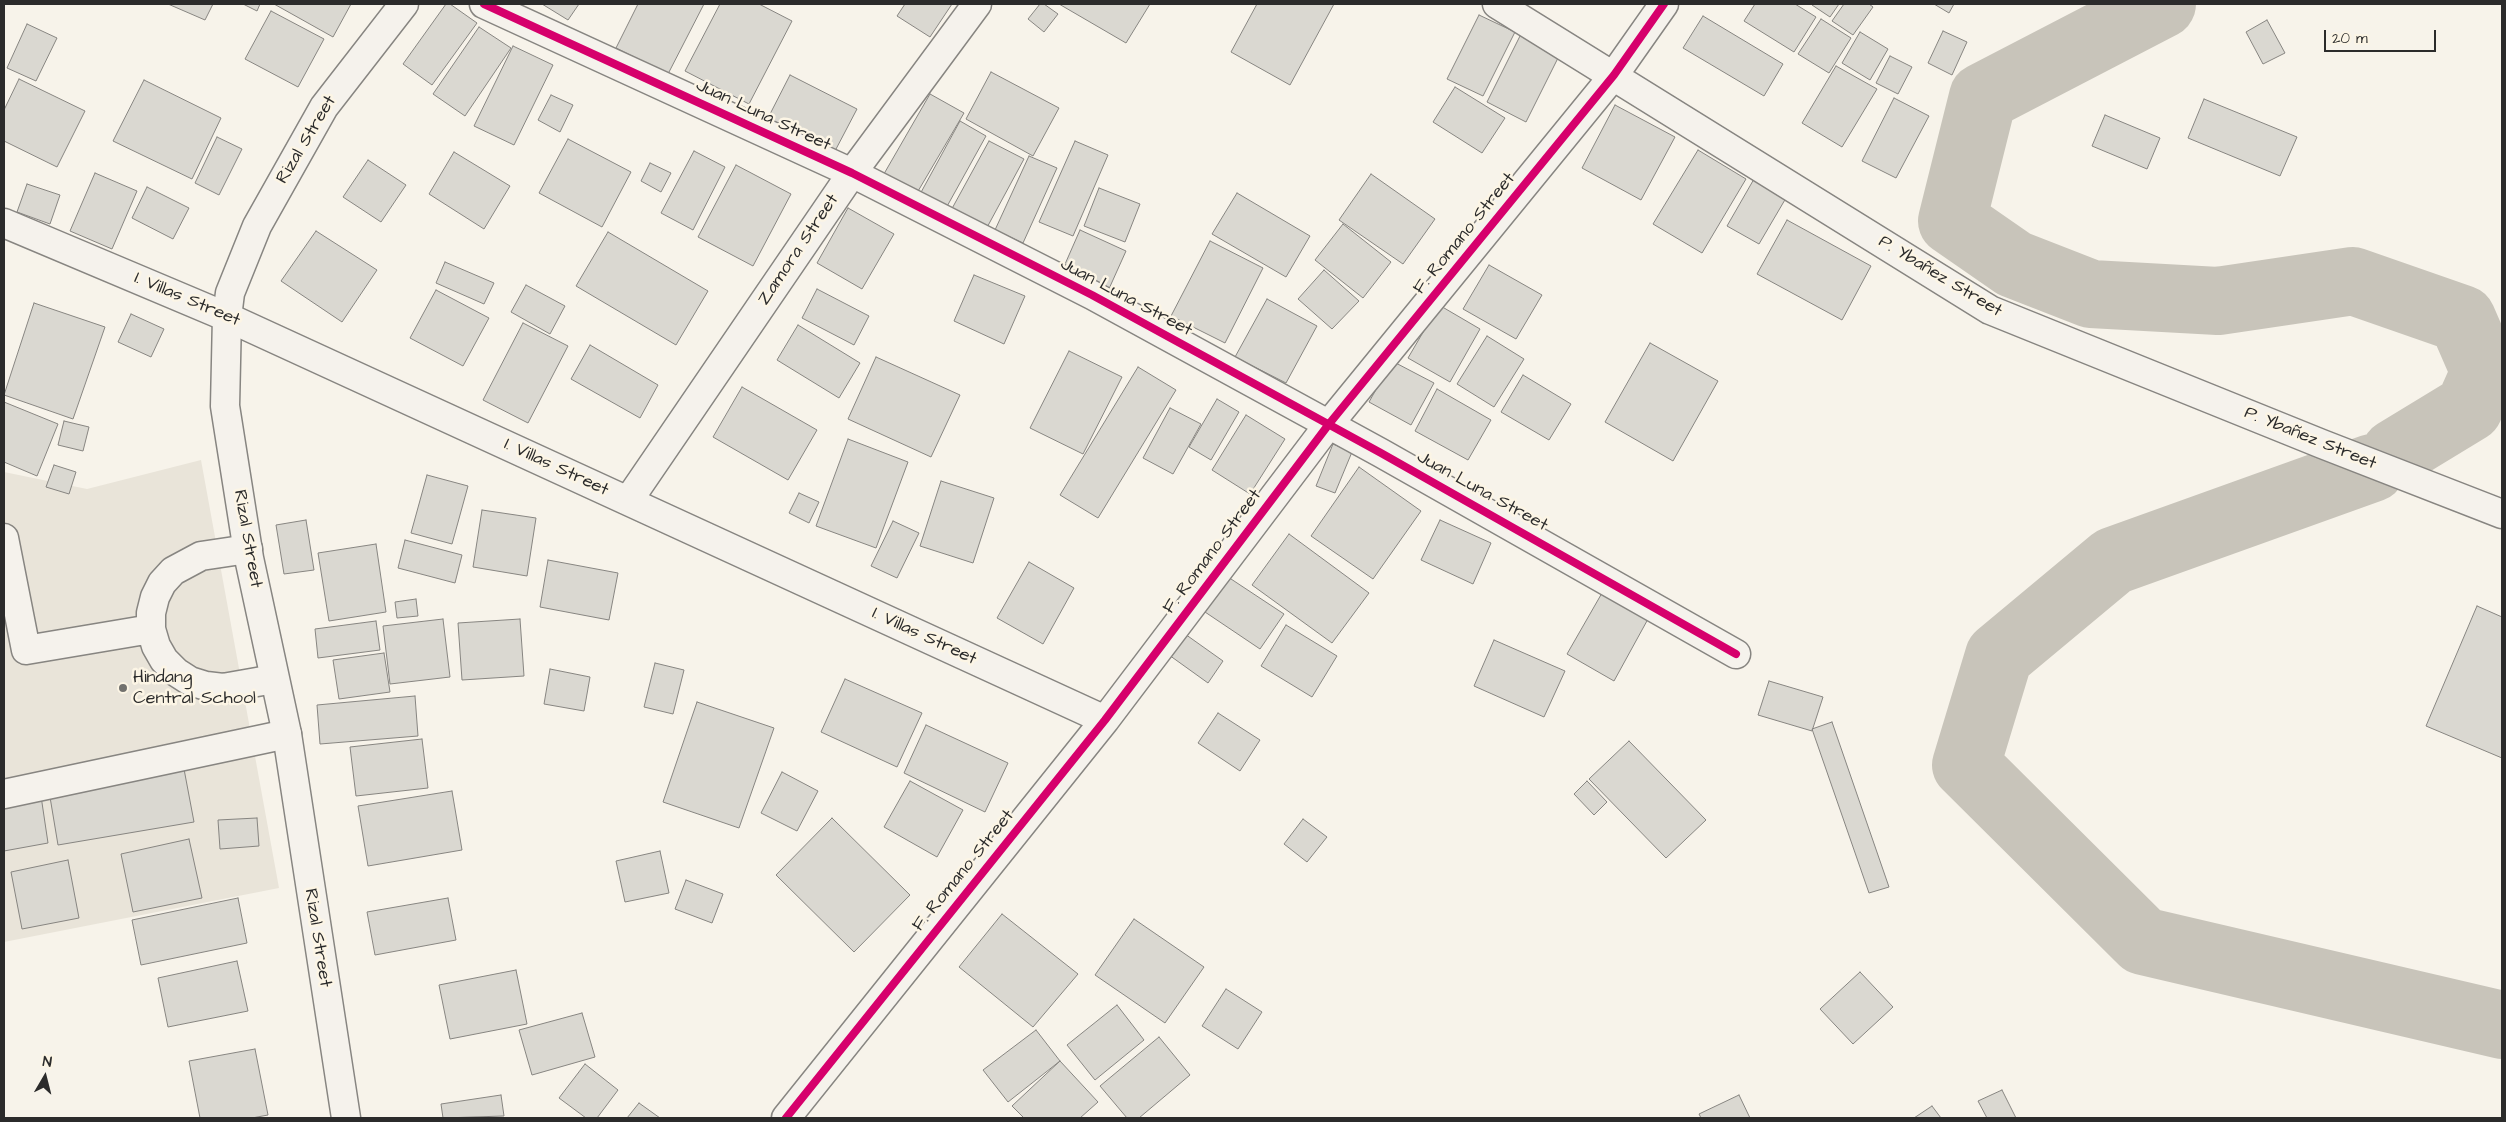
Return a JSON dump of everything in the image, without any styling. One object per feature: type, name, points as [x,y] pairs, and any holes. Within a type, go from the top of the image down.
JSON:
[{"type":"street","name":"Rizal Street","points":[[346,1118],[287,734],[248,549],[226,406],[227,317],[230,293],[257,226],[324,107],[404,4]]},
{"type":"street","name":"Juan Luna Street","points":[[484,4],[852,173],[1092,295],[1329,424],[1736,654]]},
{"type":"street","name":"Zamora Street","points":[[628,501],[852,173],[977,4]]},
{"type":"street","name":"P. Ybañez Street","points":[[1497,4],[1990,310],[2322,444],[2502,514]]},
{"type":"street","name":"F. Romano Street","points":[[786,1118],[1104,720],[1329,424],[1614,75],[1664,4]]},
{"type":"street","name":"I. Villas Street","points":[[4,223],[227,317],[1104,720]]},
{"type":"street","points":[[4,538],[26,650],[151,629]]},
{"type":"street","points":[[248,549],[201,556],[173,571],[162,583],[155,597],[151,613],[151,629],[156,646],[164,660],[176,672],[190,681],[206,686],[223,688],[274,679]]},
{"type":"street","points":[[4,794],[287,734]]},
{"type":"shaded area","name":"Hindang Central School","points":[[201,460],[279,888],[4,942],[4,472],[87,489]]},
{"type":"building","points":[[168,4],[213,4],[205,20]]},
{"type":"building","points":[[243,4],[260,4],[257,11]]},
{"type":"building","points":[[274,4],[351,4],[333,37]]},
{"type":"building","points":[[446,4],[450,4],[477,23],[432,85],[403,64]]},
{"type":"building","points":[[542,4],[579,4],[568,20]]},
{"type":"building","points":[[638,4],[704,4],[668,74],[616,48]]},
{"type":"building","points":[[720,4],[759,4],[792,21],[749,104],[685,71]]},
{"type":"building","points":[[905,4],[952,4],[930,37],[897,16]]},
{"type":"building","points":[[1040,4],[1044,4],[1058,14],[1044,32],[1028,19]]},
{"type":"building","points":[[1059,4],[1150,4],[1126,43]]},
{"type":"building","points":[[1257,4],[1334,4],[1290,85],[1231,52]]},
{"type":"building","points":[[1755,4],[1795,4],[1816,17],[1794,52],[1744,21]]},
{"type":"building","points":[[1813,4],[1839,4],[1830,17]]},
{"type":"building","points":[[1844,4],[1869,4],[1873,7],[1853,35],[1832,21]]},
{"type":"building","points":[[1934,4],[1954,4],[1949,13]]},
{"type":"building","points":[[271,11],[324,39],[298,87],[245,59]]},
{"type":"building","points":[[1479,15],[1515,32],[1483,96],[1447,79]]},
{"type":"building","points":[[1703,16],[1783,64],[1764,96],[1683,48]]},
{"type":"building","points":[[1821,19],[1851,38],[1829,73],[1798,54]]},
{"type":"building","points":[[2267,20],[2285,53],[2263,64],[2246,32]]},
{"type":"building","points":[[27,24],[57,38],[36,81],[7,68]]},
{"type":"building","points":[[479,27],[511,48],[465,116],[433,94]]},
{"type":"building","points":[[1943,31],[1967,42],[1952,75],[1928,63]]},
{"type":"building","points":[[1860,32],[1888,49],[1870,80],[1842,63]]},
{"type":"building","points":[[1521,34],[1560,54],[1526,122],[1487,102]]},
{"type":"building","points":[[513,46],[553,65],[514,145],[474,126]]},
{"type":"building","points":[[1890,56],[1912,67],[1898,94],[1876,83]]},
{"type":"building","points":[[1836,66],[1877,89],[1842,147],[1802,123]]},
{"type":"building","points":[[991,72],[1059,108],[1033,156],[966,119]]},
{"type":"building","points":[[790,75],[857,109],[835,151],[768,118]]},
{"type":"building","points":[[19,79],[85,111],[57,167],[4,141],[4,110]]},
{"type":"building","points":[[144,80],[221,118],[192,179],[113,141]]},
{"type":"building","points":[[1455,87],[1505,118],[1482,153],[1433,122]]},
{"type":"building","points":[[930,94],[964,113],[914,198],[881,179]]},
{"type":"building","points":[[551,95],[573,105],[560,132],[538,120]]},
{"type":"building","points":[[1894,98],[1929,116],[1896,178],[1862,161]]},
{"type":"building","points":[[2204,99],[2297,137],[2280,176],[2188,138]]},
{"type":"building","points":[[1615,105],[1675,137],[1641,200],[1582,168]]},
{"type":"building","points":[[2105,115],[2160,138],[2147,169],[2092,146]]},
{"type":"building","points":[[960,121],[986,136],[945,210],[919,196]]},
{"type":"building","points":[[217,137],[242,149],[219,195],[195,183]]},
{"type":"building","points":[[568,139],[631,172],[602,227],[539,193]]},
{"type":"building","points":[[989,141],[1024,159],[984,233],[949,214]]},
{"type":"building","points":[[1075,141],[1108,155],[1073,236],[1039,222]]},
{"type":"building","points":[[1698,150],[1746,179],[1702,253],[1653,224]]},
{"type":"building","points":[[694,151],[725,167],[693,230],[661,213]]},
{"type":"building","points":[[454,152],[510,186],[484,229],[429,194]]},
{"type":"building","points":[[1029,156],[1057,168],[1023,243],[995,230]]},
{"type":"building","points":[[368,160],[406,185],[381,222],[343,197]]},
{"type":"building","points":[[650,163],[671,173],[661,192],[641,181]]},
{"type":"building","points":[[736,165],[791,194],[753,266],[698,237]]},
{"type":"building","points":[[95,173],[137,191],[112,249],[70,231]]},
{"type":"building","points":[[1371,174],[1435,219],[1403,264],[1339,220]]},
{"type":"building","points":[[1754,179],[1786,198],[1759,244],[1727,226]]},
{"type":"building","points":[[27,184],[60,195],[50,224],[17,212]]},
{"type":"building","points":[[147,187],[189,208],[173,239],[132,218]]},
{"type":"building","points":[[1099,188],[1140,204],[1125,242],[1084,226]]},
{"type":"building","points":[[1237,193],[1310,236],[1286,277],[1212,234]]},
{"type":"building","points":[[848,208],[894,234],[862,289],[817,263]]},
{"type":"building","points":[[1787,220],[1871,266],[1842,320],[1757,274]]},
{"type":"building","points":[[1343,224],[1391,262],[1363,298],[1315,260]]},
{"type":"building","points":[[1080,230],[1126,251],[1108,291],[1062,271]]},
{"type":"building","points":[[316,231],[377,270],[342,322],[281,281]]},
{"type":"building","points":[[608,232],[708,291],[676,345],[576,286]]},
{"type":"building","points":[[1210,241],[1263,268],[1225,343],[1171,316]]},
{"type":"building","points":[[445,262],[494,283],[484,304],[436,283]]},
{"type":"building","points":[[1489,265],[1542,295],[1516,339],[1463,309]]},
{"type":"building","points":[[1324,270],[1359,301],[1332,329],[1298,299]]},
{"type":"building","points":[[974,275],[1025,296],[1004,344],[954,321]]},
{"type":"building","points":[[526,285],[565,306],[550,334],[511,312]]},
{"type":"building","points":[[817,289],[869,316],[854,345],[802,318]]},
{"type":"building","points":[[436,290],[489,318],[463,366],[410,338]]},
{"type":"building","points":[[1267,299],[1317,326],[1286,383],[1235,357]]},
{"type":"building","points":[[34,303],[105,327],[73,419],[4,395]]},
{"type":"building","points":[[1439,305],[1480,329],[1450,382],[1408,358]]},
{"type":"building","points":[[131,314],[164,329],[151,357],[118,342]]},
{"type":"building","points":[[523,323],[568,346],[528,423],[483,400]]},
{"type":"building","points":[[798,325],[860,363],[839,398],[777,360]]},
{"type":"building","points":[[1487,336],[1524,359],[1494,407],[1457,384]]},
{"type":"building","points":[[1650,343],[1718,381],[1673,461],[1605,422]]},
{"type":"building","points":[[590,345],[658,385],[640,418],[571,379]]},
{"type":"building","points":[[1069,351],[1122,377],[1083,454],[1030,428]]},
{"type":"building","points":[[876,357],[960,395],[931,457],[848,419]]},
{"type":"building","points":[[1392,361],[1434,383],[1411,425],[1369,402]]},
{"type":"building","points":[[1138,367],[1176,390],[1098,518],[1060,495]]},
{"type":"building","points":[[1523,375],[1571,404],[1549,440],[1501,412]]},
{"type":"building","points":[[742,387],[817,430],[788,480],[713,437]]},
{"type":"building","points":[[1437,389],[1491,420],[1468,460],[1415,431]]},
{"type":"building","points":[[1217,399],[1239,412],[1211,460],[1189,447]]},
{"type":"building","points":[[4,402],[58,424],[37,476],[4,462]]},
{"type":"building","points":[[1170,408],[1201,424],[1173,474],[1143,458]]},
{"type":"building","points":[[1246,415],[1285,439],[1250,494],[1212,470]]},
{"type":"building","points":[[64,421],[89,427],[83,451],[58,445]]},
{"type":"building","points":[[848,439],[908,462],[876,548],[816,526]]},
{"type":"building","points":[[1333,444],[1352,452],[1335,493],[1316,486]]},
{"type":"building","points":[[54,465],[76,472],[69,494],[46,487]]},
{"type":"building","points":[[1359,467],[1421,511],[1373,579],[1311,536]]},
{"type":"building","points":[[427,475],[468,486],[452,544],[411,533]]},
{"type":"building","points":[[941,481],[994,498],[973,563],[920,546]]},
{"type":"building","points":[[799,493],[819,502],[809,523],[789,513]]},
{"type":"building","points":[[482,510],[536,518],[527,576],[473,567]]},
{"type":"building","points":[[306,520],[314,570],[284,574],[276,525]]},
{"type":"building","points":[[1440,520],[1491,543],[1473,584],[1421,560]]},
{"type":"building","points":[[893,521],[919,533],[897,578],[871,566]]},
{"type":"building","points":[[1289,534],[1369,593],[1332,643],[1252,585]]},
{"type":"building","points":[[405,540],[462,555],[455,583],[398,568]]},
{"type":"building","points":[[376,544],[386,612],[329,621],[318,553]]},
{"type":"building","points":[[548,560],[618,573],[609,620],[540,607]]},
{"type":"building","points":[[1029,562],[1074,588],[1043,644],[997,618]]},
{"type":"building","points":[[1228,577],[1284,614],[1260,649],[1205,612]]},
{"type":"building","points":[[1602,593],[1648,619],[1614,681],[1567,654]]},
{"type":"building","points":[[416,599],[418,616],[397,618],[395,602]]},
{"type":"building","points":[[2477,606],[2502,617],[2502,758],[2426,726]]},
{"type":"building","points":[[443,619],[450,677],[390,684],[383,626]]},
{"type":"building","points":[[520,619],[524,676],[462,680],[458,623]]},
{"type":"building","points":[[376,621],[380,650],[318,658],[315,629]]},
{"type":"building","points":[[1286,625],[1337,656],[1312,697],[1261,666]]},
{"type":"building","points":[[1185,634],[1223,661],[1208,683],[1169,655]]},
{"type":"building","points":[[1494,640],[1565,671],[1544,717],[1474,686]]},
{"type":"building","points":[[384,653],[390,692],[339,699],[333,660]]},
{"type":"building","points":[[655,663],[684,670],[673,714],[644,707]]},
{"type":"building","points":[[550,669],[590,677],[584,711],[544,704]]},
{"type":"building","points":[[845,679],[922,713],[897,767],[821,732]]},
{"type":"building","points":[[1769,681],[1823,697],[1812,731],[1758,715]]},
{"type":"building","points":[[415,696],[418,736],[320,744],[317,705]]},
{"type":"building","points":[[697,702],[774,728],[739,828],[663,802]]},
{"type":"building","points":[[1218,713],[1260,740],[1240,771],[1198,743]]},
{"type":"building","points":[[1832,722],[1889,887],[1869,893],[1812,729]]},
{"type":"building","points":[[926,725],[1008,763],[985,812],[904,773]]},
{"type":"building","points":[[422,739],[428,788],[356,796],[350,747]]},
{"type":"building","points":[[1629,741],[1706,820],[1666,858],[1589,779]]},
{"type":"building","points":[[184,769],[194,822],[58,845],[49,791]]},
{"type":"building","points":[[782,772],[818,791],[797,831],[761,813]]},
{"type":"building","points":[[910,781],[963,810],[937,857],[884,827]]},
{"type":"building","points":[[1587,781],[1607,802],[1594,815],[1574,794]]},
{"type":"building","points":[[452,791],[462,850],[368,866],[358,806]]},
{"type":"building","points":[[41,796],[48,843],[4,851],[4,802]]},
{"type":"building","points":[[257,818],[259,846],[220,849],[218,820]]},
{"type":"building","points":[[832,818],[910,895],[854,952],[776,875]]},
{"type":"building","points":[[1303,819],[1327,837],[1307,862],[1284,844]]},
{"type":"building","points":[[189,839],[202,898],[133,912],[121,854]]},
{"type":"building","points":[[660,851],[669,893],[625,902],[616,861]]},
{"type":"building","points":[[68,860],[79,918],[22,929],[11,872]]},
{"type":"building","points":[[686,880],[723,894],[712,923],[675,909]]},
{"type":"building","points":[[238,898],[247,943],[141,965],[132,920]]},
{"type":"building","points":[[448,898],[456,940],[375,955],[367,912]]},
{"type":"building","points":[[1002,914],[1078,974],[1033,1027],[959,967]]},
{"type":"building","points":[[1134,919],[1204,967],[1165,1023],[1095,975]]},
{"type":"building","points":[[237,961],[248,1011],[168,1027],[158,978]]},
{"type":"building","points":[[516,970],[527,1024],[450,1039],[439,985]]},
{"type":"building","points":[[1860,972],[1893,1007],[1853,1044],[1820,1009]]},
{"type":"building","points":[[1226,989],[1262,1012],[1238,1049],[1202,1026]]},
{"type":"building","points":[[1117,1005],[1144,1040],[1095,1080],[1067,1045]]},
{"type":"building","points":[[582,1013],[595,1057],[532,1075],[519,1030]]},
{"type":"building","points":[[1036,1030],[1060,1061],[1008,1102],[983,1070]]},
{"type":"building","points":[[1159,1037],[1190,1075],[1139,1118],[1127,1118],[1100,1086]]},
{"type":"building","points":[[255,1049],[268,1115],[252,1118],[200,1118],[189,1061]]},
{"type":"building","points":[[1060,1061],[1098,1102],[1080,1118],[1024,1118],[1012,1106]]},
{"type":"building","points":[[585,1064],[618,1090],[597,1118],[586,1118],[559,1098]]},
{"type":"building","points":[[2002,1090],[2016,1118],[1987,1118],[1978,1101]]},
{"type":"building","points":[[501,1095],[504,1116],[443,1118],[441,1104]]},
{"type":"building","points":[[1739,1095],[1750,1118],[1701,1118],[1699,1114]]},
{"type":"building","points":[[639,1103],[660,1118],[627,1118]]},
{"type":"building","points":[[1932,1106],[1941,1118],[1914,1118]]},
{"type":"waterway","points":[[2162,4],[1983,97],[1952,221],[2014,264],[2091,294],[2218,301],[2353,281],[2462,319],[2485,372],[2469,408],[2395,453]]},
{"type":"waterway","points":[[2372,468],[2113,561],[1999,656],[1966,765],[2143,941],[2502,1025]]},
{"type":"cycle path","points":[[484,4],[852,173],[1092,295],[1381,453],[1736,654]]},
{"type":"cycle path","points":[[786,1118],[1105,720],[1329,424],[1614,75],[1664,4]]},
{"type":"place","name":"Hindang Central School","points":[[123,688]]}]
